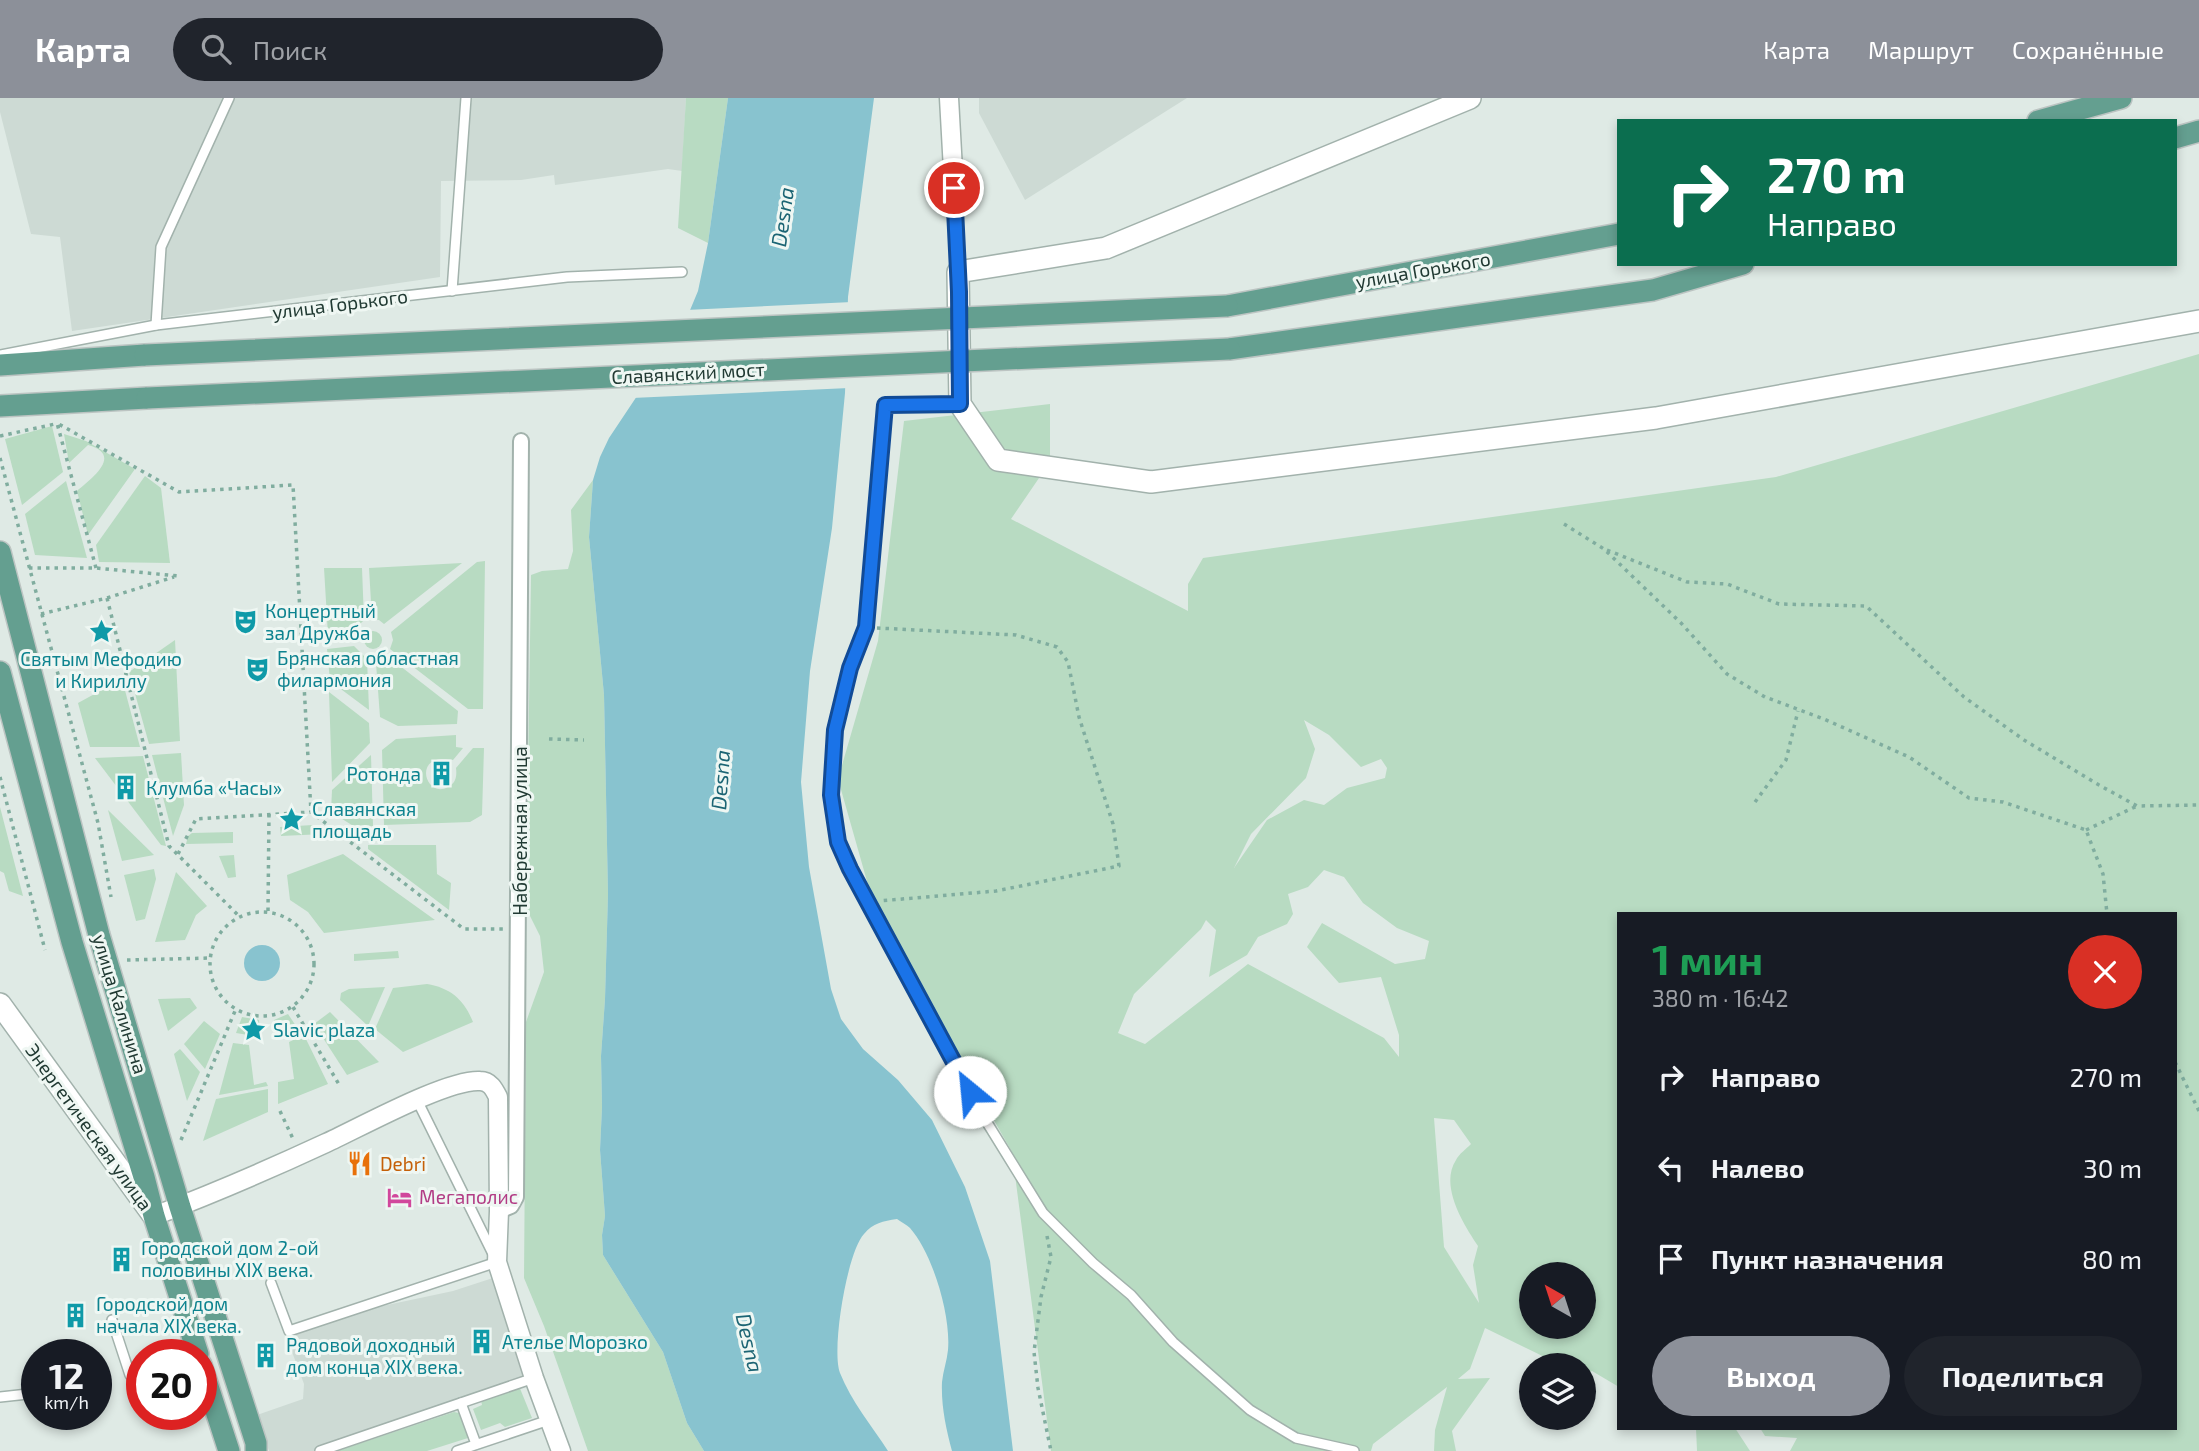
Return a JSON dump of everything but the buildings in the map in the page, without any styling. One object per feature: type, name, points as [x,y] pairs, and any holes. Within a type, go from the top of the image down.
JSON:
[{"type":"main road","points":[[2045,119],[2121,98]]},
{"type":"main road","points":[[2177,137],[2199,131]]},
{"type":"main road","name":"улица Горького","points":[[0,365],[145,355],[1227,306],[1617,234]]},
{"type":"main road","name":"Славянский мост","points":[[0,407],[1228,348],[1653,290],[1735,266]]},
{"type":"main road","name":"улица Калинина","points":[[0,552],[96,926],[180,1207],[256,1443],[256,1451]]},
{"type":"main road","name":"улица Калинина","points":[[0,672],[72,942],[193,1339]]},
{"type":"main road","points":[[217,1414],[229,1451]]},
{"type":"street","points":[[949,98],[954,188]]},
{"type":"street","points":[[1471,98],[1106,248],[958,272],[960,404],[998,460],[1151,482],[1656,418],[2199,321]]},
{"type":"street","name":"Набережная улица","points":[[499,1211],[511,1206],[516,1197],[521,441]]},
{"type":"street","name":"Энергетическая улица","points":[[0,1004],[154,1216]]},
{"type":"street","points":[[154,1216],[319,1146],[417,1100],[468,1081],[483,1080],[493,1087],[498,1097],[497,1262],[534,1378],[561,1451]]},
{"type":"lane","points":[[156,326],[161,247],[229,98]]},
{"type":"lane","points":[[452,291],[466,98]]},
{"type":"lane","points":[[954,188],[958,272]]},
{"type":"lane","name":"улица Горького","points":[[0,355],[156,326],[567,277],[682,272]]},
{"type":"lane","points":[[960,404],[885,405],[866,627],[850,668],[835,730],[831,795],[838,842],[983,1116],[1043,1213],[1093,1263],[1131,1295],[1173,1342],[1250,1410],[1296,1438],[1354,1451]]},
{"type":"lane","points":[[271,1283],[289,1331],[497,1262],[417,1100]]},
{"type":"lane","points":[[112,1320],[126,1363]]},
{"type":"lane","points":[[320,1451],[534,1378]]},
{"type":"lane","points":[[0,1397],[21,1394]]},
{"type":"lane","points":[[461,1403],[476,1444]]},
{"type":"lane","points":[[457,1451],[549,1420]]},
{"type":"path","points":[[57,423],[96,568]]},
{"type":"path","points":[[0,436],[57,423],[179,492],[293,485],[311,811]]},
{"type":"path","points":[[0,458],[99,823],[111,901]]},
{"type":"path","points":[[1564,524],[1604,549],[1687,582],[1727,584],[1779,604],[1866,606],[1964,697],[2024,740],[2137,806]]},
{"type":"path","points":[[1604,549],[1681,623],[1727,674],[1765,697],[1824,719],[1909,757],[1969,798],[2003,802],[2087,830],[2137,806],[2199,805]]},
{"type":"path","points":[[29,568],[96,568],[178,576],[107,598],[41,614]]},
{"type":"path","points":[[107,598],[169,846],[240,917]]},
{"type":"path","points":[[866,627],[1016,635],[1057,647],[1068,662],[1079,717],[1114,824],[1119,866],[996,891],[926,899],[867,901]]},
{"type":"path","points":[[1755,802],[1786,760],[1798,711]]},
{"type":"path","points":[[550,739],[584,740]]},
{"type":"path","points":[[0,777],[45,950]]},
{"type":"path","points":[[178,854],[196,819],[311,811],[464,929],[519,929]]},
{"type":"path","points":[[268,911],[269,814]]},
{"type":"path","points":[[2087,830],[2103,874],[2107,912]]},
{"type":"path","points":[[268,911],[286,917],[301,928],[312,947],[315,962],[313,980],[304,996],[293,1007],[274,1015],[256,1016],[235,1011],[220,996],[210,975],[211,951],[219,934],[232,920],[240,917],[268,911]]},
{"type":"path","points":[[124,950],[127,960],[211,958]]},
{"type":"path","points":[[293,1007],[340,1086]]},
{"type":"path","points":[[176,1129],[180,1142],[235,1011]]},
{"type":"path","points":[[2177,1066],[2199,1111]]},
{"type":"path","points":[[1043,1213],[1051,1257],[1041,1297],[1034,1352],[1038,1388],[1051,1451]]},
{"type":"shaded area","points":[[0,98],[686,98],[682,171],[668,169],[555,185],[554,175],[521,180],[441,181],[440,277],[72,331],[60,237],[31,234],[0,112]]},
{"type":"shaded area","points":[[979,98],[1187,98],[1025,200],[979,113]]},
{"type":"shaded area","points":[[499,1276],[535,1381],[454,1412],[337,1451],[269,1451],[257,1415],[303,1399],[304,1384],[285,1333],[373,1308],[453,1291]]},
{"type":"green space","points":[[686,98],[728,98],[708,243],[678,228]]},
{"type":"green space","points":[[2199,354],[2199,1451],[1790,1451],[1797,1438],[1765,1436],[1761,1430],[2177,1430],[2177,912],[1617,912],[1617,1386],[1596,1373],[1596,1353],[1536,1353],[1485,1328],[1470,1369],[1458,1379],[1490,1378],[1452,1431],[1456,1451],[1434,1451],[1435,1430],[1447,1387],[1373,1444],[1371,1451],[1051,1451],[1012,1152],[876,913],[838,779],[878,641],[904,421],[1050,404],[1050,462],[1011,519],[1188,611],[1188,584],[1203,558],[1776,477]],"holes":[[[1304,720],[1329,735],[1361,767],[1381,759],[1387,768],[1385,778],[1347,788],[1324,805],[1304,800],[1267,820],[1234,868],[1251,834],[1306,778],[1315,749]],[[1324,870],[1344,877],[1363,903],[1397,928],[1429,941],[1425,959],[1395,964],[1322,923],[1307,947],[1339,983],[1381,977],[1399,1035],[1399,1057],[1384,1038],[1248,964],[1145,1044],[1118,1033],[1134,994],[1201,929],[1206,920],[1216,930],[1209,977],[1247,955],[1258,937],[1287,924],[1293,914],[1288,894],[1308,887]],[[1434,1118],[1454,1120],[1471,1144],[1456,1160],[1450,1181],[1455,1205],[1478,1246],[1473,1265],[1479,1303],[1444,1247]]]},
{"type":"green space","points":[[52,426],[63,472],[22,505],[5,439]]},
{"type":"green space","points":[[64,434],[86,441],[135,469],[88,535],[77,491],[96,474],[104,461],[103,455],[98,449],[88,445],[69,463]]},
{"type":"green space","points":[[145,476],[161,488],[170,563],[99,562],[96,545]]},
{"type":"green space","points":[[593,480],[589,537],[604,695],[608,894],[601,1056],[600,1150],[605,1216],[603,1255],[663,1352],[687,1423],[704,1451],[588,1451],[544,1326],[524,1278],[526,1022],[544,972],[540,936],[526,908],[531,575],[542,571],[568,569],[573,551],[571,510]]},
{"type":"green space","points":[[66,481],[87,558],[35,555],[25,514]]},
{"type":"green space","points":[[485,561],[483,709],[468,709],[390,649],[393,640],[391,632],[477,562]]},
{"type":"green space","points":[[462,563],[384,624],[372,619],[369,568]]},
{"type":"green space","points":[[324,568],[362,568],[364,620],[354,630],[353,635],[328,635]]},
{"type":"green space","points":[[369,631],[377,631],[382,640],[380,647],[369,649],[364,644],[364,636]]},
{"type":"green space","points":[[175,640],[180,741],[149,744],[129,672]]},
{"type":"green space","points":[[354,646],[367,659],[369,710],[330,681],[327,649]]},
{"type":"green space","points":[[386,655],[458,711],[457,724],[398,726],[380,717],[376,663]]},
{"type":"green space","points":[[122,679],[140,747],[90,747],[78,703]]},
{"type":"green space","points":[[329,692],[369,723],[370,743],[332,782]]},
{"type":"green space","points":[[456,735],[456,747],[463,748],[453,760],[440,759],[431,762],[427,768],[428,782],[440,789],[448,787],[455,779],[456,768],[473,748],[484,748],[482,815],[470,822],[384,825],[382,750],[396,739]]},
{"type":"green space","points":[[181,753],[184,805],[173,836],[152,755]]},
{"type":"green space","points":[[371,755],[373,826],[355,827],[331,812],[332,790]]},
{"type":"green space","points":[[143,756],[166,846],[161,845],[95,758]]},
{"type":"green space","points":[[0,807],[23,896],[9,891],[4,873],[0,871]]},
{"type":"green space","points":[[108,810],[154,855],[122,861]]},
{"type":"green space","points":[[313,825],[324,834],[281,836],[280,827]]},
{"type":"green space","points":[[233,832],[233,843],[186,844],[192,833]]},
{"type":"green space","points":[[368,845],[436,845],[437,874],[451,883],[449,910],[368,849]]},
{"type":"green space","points":[[343,854],[435,920],[324,933],[308,912],[290,900],[287,875]]},
{"type":"green space","points":[[234,855],[236,877],[228,878],[219,856]]},
{"type":"green space","points":[[154,869],[156,879],[145,919],[136,921],[124,875]]},
{"type":"green space","points":[[176,872],[207,906],[196,915],[185,940],[155,942]]},
{"type":"green space","points":[[398,951],[399,958],[354,961],[354,954]]},
{"type":"green space","points":[[427,984],[456,996],[473,1022],[403,1052],[375,1029],[393,988]]},
{"type":"green space","points":[[385,987],[368,1026],[340,1000],[341,993],[349,989]]},
{"type":"green space","points":[[190,998],[197,1008],[168,1031],[158,999]]},
{"type":"green space","points":[[330,1012],[379,1062],[347,1075],[314,1024]]},
{"type":"green space","points":[[288,1014],[298,1029],[274,1037],[274,1020]]},
{"type":"green space","points":[[242,1017],[259,1020],[260,1037],[236,1033]]},
{"type":"green space","points":[[204,1021],[220,1034],[205,1069],[184,1044]]},
{"type":"green space","points":[[304,1035],[328,1084],[278,1104],[278,1082],[294,1079],[289,1042]]},
{"type":"green space","points":[[233,1043],[249,1045],[254,1085],[266,1082],[268,1086],[219,1095]]},
{"type":"green space","points":[[180,1049],[200,1072],[187,1101],[174,1054]]},
{"type":"green space","points":[[268,1089],[268,1112],[203,1141],[216,1099]]},
{"type":"green space","points":[[519,1386],[532,1418],[505,1427],[500,1423],[481,1430],[473,1409],[482,1405],[481,1400]]},
{"type":"green space","points":[[454,1412],[459,1413],[468,1438],[427,1451],[337,1451]]},
{"type":"green space","points":[[1696,1430],[1736,1430],[1750,1451],[1697,1451]]},
{"type":"water","name":"Desna","points":[[728,98],[874,98],[848,297],[845,393],[832,528],[810,671],[801,782],[809,867],[831,989],[841,1019],[863,1049],[898,1080],[932,1120],[965,1187],[990,1261],[1013,1451],[952,1451],[942,1400],[948,1336],[939,1286],[918,1239],[910,1228],[897,1219],[871,1227],[858,1244],[842,1302],[838,1344],[840,1373],[888,1451],[704,1451],[687,1423],[663,1352],[603,1255],[605,1216],[600,1150],[601,1056],[608,894],[604,695],[589,537],[593,480],[609,438],[683,327],[698,291],[708,243]]},
{"type":"water","points":[[262,945],[274,951],[280,963],[274,975],[262,981],[250,975],[244,963],[250,951]]},
{"type":"pier","points":[[852,302],[849,388],[632,398],[680,326],[686,310]]},
{"type":"place","name":"Концертный зал Дружба","points":[[245,622]]},
{"type":"place","name":"Святым Мефодию и Кириллу","points":[[101,631]]},
{"type":"place","name":"Брянская областная филармония","points":[[257,669]]},
{"type":"place","name":"Ротонда","points":[[441,774]]},
{"type":"place","name":"Клумба «Часы»","points":[[126,788]]},
{"type":"place","name":"Славянская площадь","points":[[292,820]]},
{"type":"place","name":"Slavic plaza","points":[[253,1030]]},
{"type":"place","name":"Debri","points":[[360,1164]]},
{"type":"place","name":"Мегаполис","points":[[399,1197]]},
{"type":"place","name":"Городской дом 2-ой половины XIX века.","points":[[121,1259]]},
{"type":"place","name":"Городской дом начала XIX века.","points":[[76,1315]]},
{"type":"place","name":"Ателье Морозко","points":[[482,1342]]},
{"type":"place","name":"Рядовой доходный дом конца XIX века.","points":[[266,1356]]},
{"type":"route","points":[[954,188],[959,292],[960,404],[885,405],[866,627],[850,668],[835,730],[831,795],[838,842],[850,869],[970,1092]]}]
